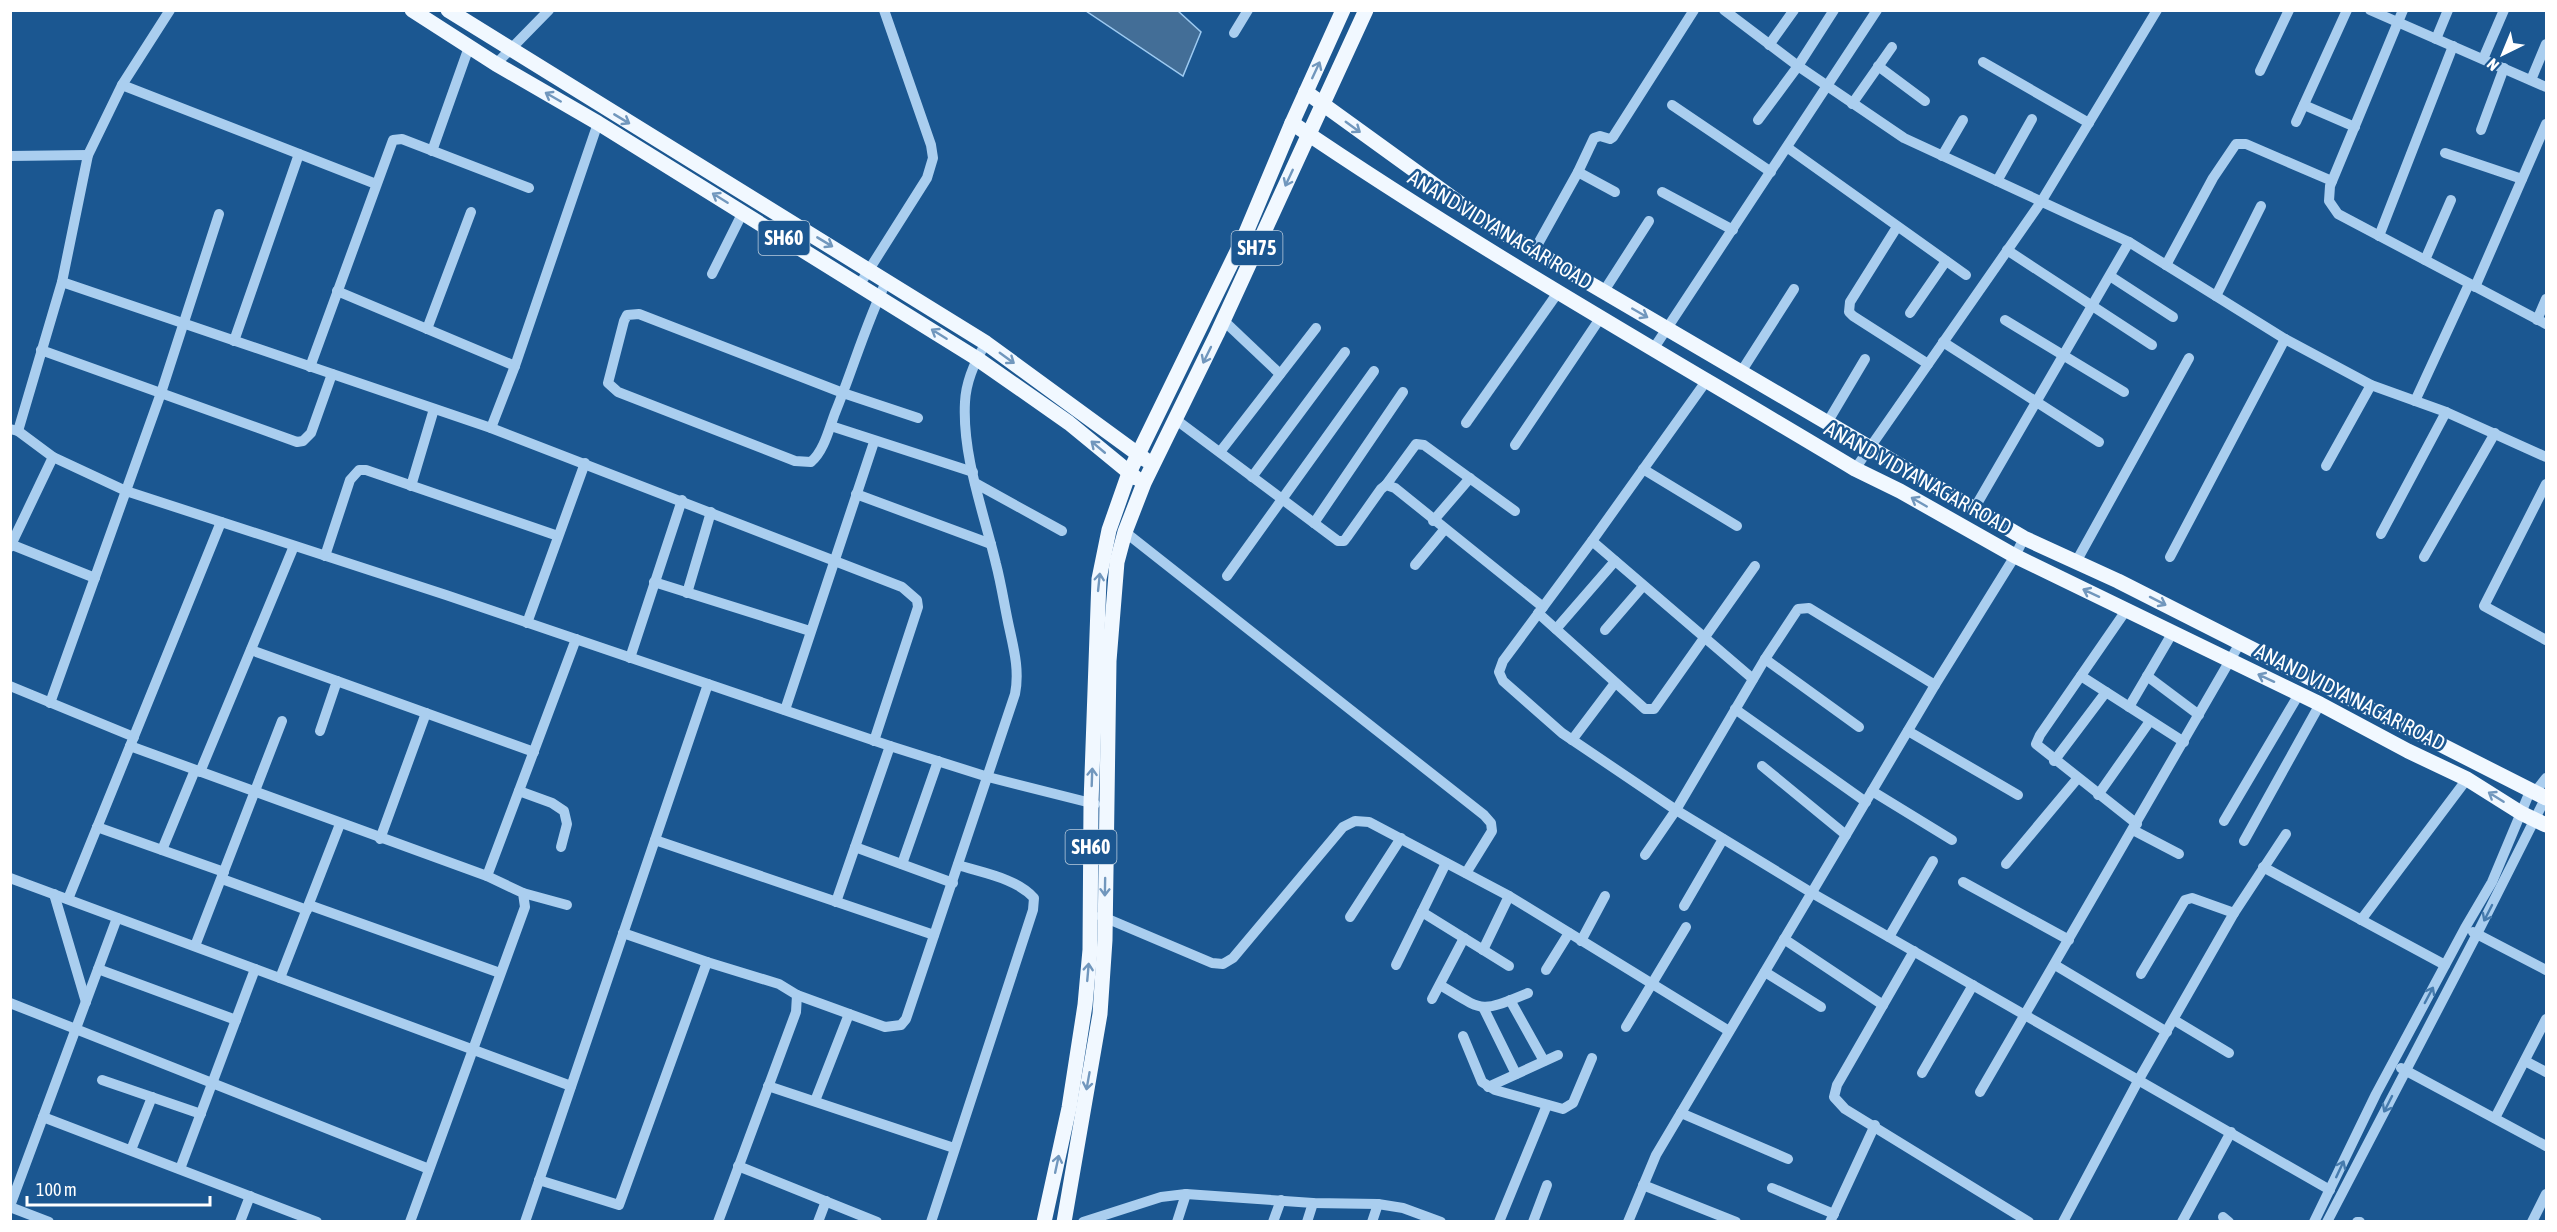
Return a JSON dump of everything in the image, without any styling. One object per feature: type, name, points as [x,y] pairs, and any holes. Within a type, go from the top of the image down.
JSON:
[{"type":"main road","name":"SH60","points":[[412,10],[496,64],[598,123],[743,212],[976,358],[1069,423],[1144,483],[1125,532],[1113,588],[1105,918],[1100,1014],[1063,1221]]},
{"type":"main road","name":"SH60","points":[[448,10],[986,343],[1153,464]]},
{"type":"main road","name":"SH75","points":[[1129,473],[1245,235],[1343,10]]},
{"type":"main road","name":"SH75","points":[[1144,483],[1324,105],[1366,10]]},
{"type":"main road","name":"ANAND VIDYA NAGAR ROAD","points":[[1306,92],[1490,225],[2024,538],[2240,643],[2540,794]]},
{"type":"main road","name":"ANAND VIDYA NAGAR ROAD","points":[[1292,123],[1411,201],[1856,469],[2015,556],[2300,694],[2408,751],[2467,779],[2534,819]]},
{"type":"main road","name":"SH60","points":[[1045,1220],[1069,1108],[1085,1005],[1090,911],[1091,803],[1099,579],[1109,531],[1129,473]]},
{"type":"street","points":[[170,10],[122,85],[88,155],[62,282],[14,430],[53,457],[126,490],[576,639],[874,741],[988,777],[1107,808]]},
{"type":"street","points":[[496,64],[508,49],[549,10]]},
{"type":"street","points":[[860,285],[927,178],[933,158],[931,145],[884,10]]},
{"type":"street","points":[[1234,33],[1248,10]]},
{"type":"street","points":[[1534,251],[1578,172],[1594,138],[1600,136],[1610,139],[1613,137],[1694,10]]},
{"type":"street","points":[[1724,10],[1828,88],[1904,138],[2129,242],[2285,339],[2371,385],[2446,412],[2547,458]]},
{"type":"street","points":[[1769,45],[1794,10]]},
{"type":"street","points":[[1758,120],[1798,66],[1834,10]]},
{"type":"street","points":[[1654,348],[1828,88],[1877,10]]},
{"type":"street","points":[[1856,469],[2041,202],[2157,10]]},
{"type":"street","points":[[2260,71],[2289,10]]},
{"type":"street","points":[[2296,123],[2347,10]]},
{"type":"street","points":[[2370,10],[2547,87]]},
{"type":"street","points":[[2403,10],[2332,181],[2329,201],[2338,214],[2542,322],[2547,299]]},
{"type":"street","points":[[2436,39],[2448,10]]},
{"type":"street","points":[[2483,59],[2504,10]]},
{"type":"street","points":[[2531,80],[2547,44]]},
{"type":"street","points":[[2379,236],[2453,46]]},
{"type":"street","points":[[432,151],[469,47]]},
{"type":"street","points":[[1852,104],[1892,47]]},
{"type":"street","points":[[1983,62],[2089,123]]},
{"type":"street","points":[[1878,66],[1925,100]]},
{"type":"street","points":[[2481,130],[2504,68]]},
{"type":"street","points":[[122,85],[376,184]]},
{"type":"street","points":[[1672,105],[1772,172]]},
{"type":"street","points":[[2304,105],[2355,127]]},
{"type":"street","points":[[1997,182],[2032,119]]},
{"type":"street","points":[[1942,156],[1963,120]]},
{"type":"street","points":[[491,428],[515,366],[598,123]]},
{"type":"street","points":[[2415,401],[2547,124]]},
{"type":"street","points":[[310,367],[393,140],[402,139],[529,188]]},
{"type":"street","points":[[2166,265],[2213,178],[2236,144],[2246,144],[2332,181]]},
{"type":"street","points":[[1788,148],[1965,275]]},
{"type":"street","points":[[2445,153],[2522,179]]},
{"type":"street","points":[[234,341],[299,154]]},
{"type":"street","points":[[10,156],[88,155]]},
{"type":"street","points":[[1578,172],[1615,192]]},
{"type":"street","points":[[1662,192],[1733,230]]},
{"type":"street","points":[[2425,260],[2451,200]]},
{"type":"street","points":[[2216,296],[2261,206]]},
{"type":"street","points":[[427,329],[471,212]]},
{"type":"street","points":[[712,274],[743,212]]},
{"type":"street","points":[[50,703],[161,393],[219,214]]},
{"type":"street","points":[[1604,291],[1649,221]]},
{"type":"street","points":[[1897,227],[1850,302],[1849,312],[1928,364]]},
{"type":"street","points":[[1974,509],[2129,242]]},
{"type":"street","points":[[2007,250],[2093,304],[2152,345]]},
{"type":"street","points":[[1910,313],[1946,261]]},
{"type":"street","points":[[2110,276],[2173,317]]},
{"type":"street","points":[[887,280],[879,297],[843,393],[831,426],[817,457],[811,462],[804,463],[618,392],[608,383],[608,375],[624,321],[627,315],[639,314],[843,393],[918,418]]},
{"type":"street","points":[[62,282],[491,428],[902,587],[917,600],[918,607],[874,741]]},
{"type":"street","points":[[1741,372],[1794,289]]},
{"type":"street","points":[[337,291],[515,366]]},
{"type":"street","points":[[1466,423],[1559,291]]},
{"type":"street","points":[[1515,445],[1601,316]]},
{"type":"street","points":[[1223,320],[1280,374]]},
{"type":"street","points":[[2005,320],[2124,392]]},
{"type":"street","points":[[1220,452],[1316,328]]},
{"type":"street","points":[[2170,557],[2285,339]]},
{"type":"street","points":[[1943,342],[2099,442]]},
{"type":"street","points":[[623,933],[779,984],[797,995],[885,1028],[901,1025],[910,1011],[1015,694],[1018,670],[991,544],[974,478],[965,401],[976,358],[986,343]]},
{"type":"street","points":[[41,350],[297,442],[303,441],[311,433],[332,374]]},
{"type":"street","points":[[1252,477],[1345,352]]},
{"type":"street","points":[[2076,562],[2189,358]]},
{"type":"street","points":[[1827,423],[1865,359]]},
{"type":"street","points":[[1227,576],[1374,371]]},
{"type":"street","points":[[1707,380],[1503,661],[1500,672],[1503,681],[1572,740],[1723,839],[2330,1190]]},
{"type":"street","points":[[2326,466],[2371,385]]},
{"type":"street","points":[[1314,523],[1403,392]]},
{"type":"street","points":[[411,486],[434,409]]},
{"type":"street","points":[[2381,534],[2446,412]]},
{"type":"street","points":[[1175,419],[1338,541],[1344,541],[1416,444],[1424,446],[1515,511]]},
{"type":"street","points":[[831,426],[974,478],[1062,531]]},
{"type":"street","points":[[2424,557],[2495,433]]},
{"type":"street","points":[[785,710],[833,559],[874,441]]},
{"type":"street","points":[[53,457],[11,545],[95,578]]},
{"type":"street","points":[[527,623],[585,463]]},
{"type":"street","points":[[1643,469],[1737,526]]},
{"type":"street","points":[[325,556],[353,475],[359,470],[366,470],[558,536]]},
{"type":"street","points":[[1433,521],[1470,478]]},
{"type":"street","points":[[2547,484],[2484,606],[2547,640]]},
{"type":"street","points":[[1386,485],[1395,488],[1541,610],[1556,629],[1645,709],[1654,709],[1755,566]]},
{"type":"street","points":[[856,494],[991,544]]},
{"type":"street","points":[[630,658],[682,500]]},
{"type":"street","points":[[687,593],[711,512]]},
{"type":"street","points":[[68,899],[221,522]]},
{"type":"street","points":[[1415,565],[1444,530]]},
{"type":"street","points":[[1125,532],[1484,815],[1491,823],[1492,831],[1466,873]]},
{"type":"street","points":[[1628,1221],[1656,1155],[2024,538]]},
{"type":"street","points":[[1592,541],[1753,679]]},
{"type":"street","points":[[162,850],[251,650],[294,546]]},
{"type":"street","points":[[1556,629],[1615,561]]},
{"type":"street","points":[[654,582],[810,631]]},
{"type":"street","points":[[1605,630],[1644,586]]},
{"type":"street","points":[[1645,855],[1676,810],[1765,659],[1798,609],[1809,608],[1935,685]]},
{"type":"street","points":[[2127,609],[2036,744],[2135,827],[2179,854]]},
{"type":"street","points":[[2129,707],[2173,632]]},
{"type":"street","points":[[488,876],[576,639]]},
{"type":"street","points":[[1980,1092],[2240,643]]},
{"type":"street","points":[[251,650],[534,752]]},
{"type":"street","points":[[1765,659],[1859,727]]},
{"type":"street","points":[[2081,676],[2184,742]]},
{"type":"street","points":[[2147,676],[2199,715]]},
{"type":"street","points":[[320,731],[337,681]]},
{"type":"street","points":[[1572,740],[1616,683]]},
{"type":"street","points":[[525,1221],[708,684]]},
{"type":"street","points":[[10,686],[198,771],[380,839],[488,876],[523,893],[567,905]]},
{"type":"street","points":[[2054,761],[2106,692]]},
{"type":"street","points":[[2224,821],[2300,694]]},
{"type":"street","points":[[2244,842],[2320,704]]},
{"type":"street","points":[[1735,709],[1866,802]]},
{"type":"street","points":[[380,839],[426,713]]},
{"type":"street","points":[[195,946],[282,721]]},
{"type":"street","points":[[2098,795],[2150,721]]},
{"type":"street","points":[[1908,731],[2018,795]]},
{"type":"street","points":[[837,902],[890,746]]},
{"type":"street","points":[[902,864],[938,761]]},
{"type":"street","points":[[1762,766],[1846,835]]},
{"type":"street","points":[[2327,1221],[2477,934],[2534,819],[2540,794],[2547,778]]},
{"type":"street","points":[[2006,864],[2078,779]]},
{"type":"street","points":[[2361,920],[2467,779]]},
{"type":"street","points":[[519,791],[552,803],[564,812],[567,824],[561,847]]},
{"type":"street","points":[[1872,791],[1952,840]]},
{"type":"street","points":[[2314,1221],[2392,1063],[2465,928],[2534,819],[2540,794]]},
{"type":"street","points":[[1090,911],[1212,963],[1223,964],[1233,958],[1343,827],[1355,821],[1369,822],[1509,896],[1729,1031]]},
{"type":"street","points":[[280,978],[340,824]]},
{"type":"street","points":[[97,827],[308,907],[500,973]]},
{"type":"street","points":[[2062,1221],[2138,1081],[2234,914],[2286,834]]},
{"type":"street","points":[[1350,918],[1401,838]]},
{"type":"street","points":[[1684,906],[1723,839]]},
{"type":"street","points":[[655,840],[934,935]]},
{"type":"street","points":[[855,847],[953,883]]},
{"type":"street","points":[[1889,937],[1933,861]]},
{"type":"street","points":[[1396,965],[1446,863]]},
{"type":"street","points":[[931,1221],[1033,910],[1034,898],[1027,890],[1013,883],[958,865]]},
{"type":"street","points":[[2263,867],[2445,965]]},
{"type":"street","points":[[10,878],[571,1086]]},
{"type":"street","points":[[1963,882],[2069,940]]},
{"type":"street","points":[[410,1221],[525,907],[523,893]]},
{"type":"street","points":[[54,894],[86,1003]]},
{"type":"street","points":[[1483,950],[1509,896]]},
{"type":"street","points":[[1581,941],[1605,896]]},
{"type":"street","points":[[2141,974],[2185,900],[2192,898],[2234,914]]},
{"type":"street","points":[[1422,912],[1509,966]]},
{"type":"street","points":[[49,1221],[10,1207],[117,918]]},
{"type":"street","points":[[1626,1028],[1686,927]]},
{"type":"street","points":[[2465,928],[2547,970]]},
{"type":"street","points":[[1546,970],[1569,933]]},
{"type":"street","points":[[1432,999],[1464,938]]},
{"type":"street","points":[[1784,939],[1883,1005]]},
{"type":"street","points":[[1914,951],[1834,1092],[1838,1103],[2029,1221]]},
{"type":"street","points":[[539,1180],[619,1205],[707,962]]},
{"type":"street","points":[[2055,965],[2167,1032]]},
{"type":"street","points":[[98,969],[236,1020]]},
{"type":"street","points":[[180,1169],[255,969]]},
{"type":"street","points":[[1764,972],[1821,1007]]},
{"type":"street","points":[[1440,985],[1484,1009],[1528,993]]},
{"type":"street","points":[[1922,1073],[1974,985]]},
{"type":"street","points":[[718,1221],[795,1012],[797,995]]},
{"type":"street","points":[[1510,1000],[1544,1061]]},
{"type":"street","points":[[10,1004],[429,1169]]},
{"type":"street","points":[[1484,1009],[1516,1074]]},
{"type":"street","points":[[815,1101],[849,1014]]},
{"type":"street","points":[[2495,1118],[2547,1019]]},
{"type":"street","points":[[2174,1020],[2229,1053]]},
{"type":"street","points":[[1463,1036],[1477,1074],[1488,1087],[1563,1109],[1573,1103],[1592,1058]]},
{"type":"street","points":[[1488,1087],[1558,1055]]},
{"type":"street","points":[[2525,1061],[2547,1072]]},
{"type":"street","points":[[2392,1063],[2547,1146]]},
{"type":"street","points":[[102,1080],[201,1114]]},
{"type":"street","points":[[768,1086],[954,1148]]},
{"type":"street","points":[[131,1150],[152,1097]]},
{"type":"street","points":[[1499,1221],[1547,1105]]},
{"type":"street","points":[[1681,1113],[1788,1160]]},
{"type":"street","points":[[43,1117],[250,1196],[299,1218],[317,1221]]},
{"type":"street","points":[[1772,1188],[1832,1218],[1875,1125]]},
{"type":"street","points":[[2182,1221],[2230,1132]]},
{"type":"street","points":[[738,1166],[877,1221]]},
{"type":"street","points":[[1533,1221],[1547,1185]]},
{"type":"street","points":[[1643,1185],[1736,1221]]},
{"type":"street","points":[[1178,1221],[1186,1194]]},
{"type":"street","points":[[1083,1221],[1161,1197],[1186,1194],[1313,1203],[1378,1204],[1402,1208],[1441,1221]]},
{"type":"street","points":[[2532,1221],[2547,1194]]},
{"type":"street","points":[[240,1221],[250,1196]]},
{"type":"street","points":[[1273,1221],[1281,1200]]},
{"type":"street","points":[[818,1221],[826,1201]]},
{"type":"street","points":[[1306,1221],[1313,1203]]},
{"type":"street","points":[[1372,1221],[1378,1204]]},
{"type":"street","points":[[1045,1220],[1063,1221]]},
{"type":"water","points":[[1086,11],[1178,11],[1201,32],[1183,76]]}]
